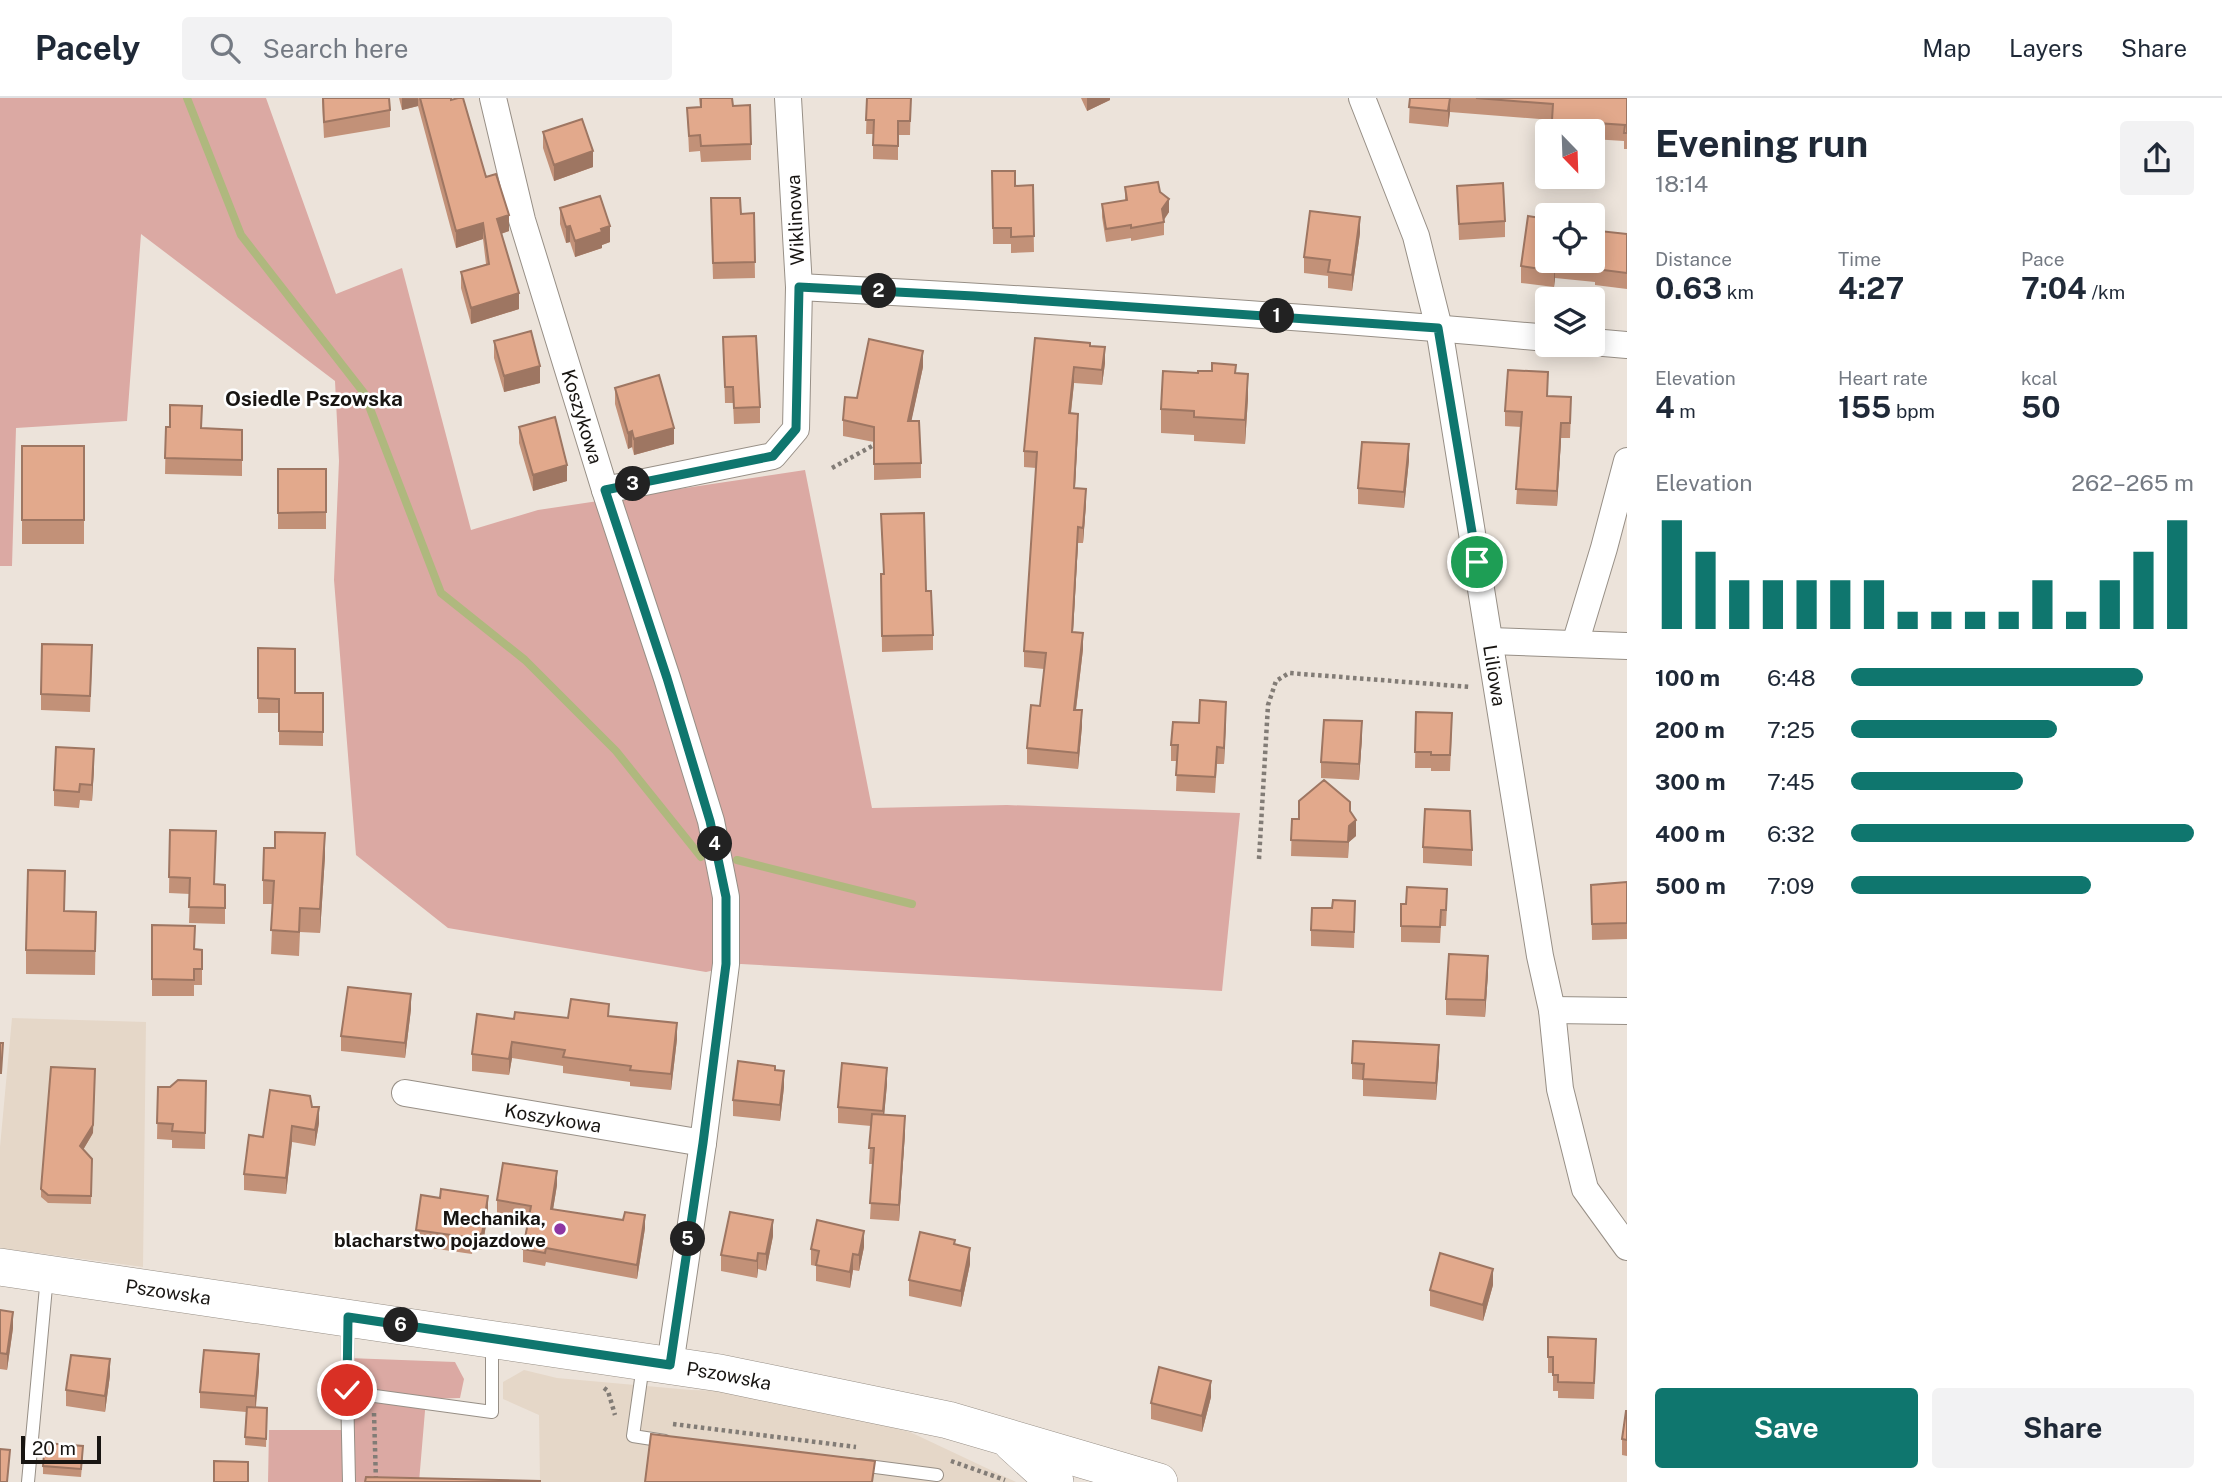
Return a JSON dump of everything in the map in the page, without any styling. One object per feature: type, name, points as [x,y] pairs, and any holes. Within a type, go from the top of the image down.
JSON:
[{"type":"main road","name":"Pszowska","points":[[0,1267],[720,1373],[923,1414],[1000,1433],[1132,1480]]},
{"type":"main road","points":[[1000,1433],[1055,1482]]},
{"type":"street","name":"Koszykowa","points":[[493,98],[522,220],[707,808],[726,897],[726,964],[703,1143],[657,1363]]},
{"type":"street","name":"Wiklinowa","points":[[605,490],[773,456],[796,429],[799,287],[788,98]]},
{"type":"street","name":"Liliowa","points":[[1362,98],[1416,236],[1438,328],[1540,956],[1552,1010],[1560,1089],[1585,1189],[1627,1247]]},
{"type":"street","points":[[799,287],[974,296],[1535,337]]},
{"type":"street","points":[[1605,343],[1627,345]]},
{"type":"street","points":[[1575,644],[1627,461]]},
{"type":"street","points":[[1490,641],[1627,646]]},
{"type":"street","points":[[1552,1010],[1627,1011]]},
{"type":"street","name":"Koszykowa","points":[[405,1093],[703,1143]]},
{"type":"lane","points":[[28,1482],[47,1273]]},
{"type":"lane","points":[[348,1317],[349,1482]]},
{"type":"lane","points":[[347,1390],[492,1412],[493,1338]]},
{"type":"lane","points":[[657,1363],[635,1419],[633,1436],[681,1444]]},
{"type":"lane","points":[[845,1463],[937,1475]]},
{"type":"path","points":[[832,468],[874,445]]},
{"type":"path","points":[[1259,859],[1268,705],[1276,681],[1289,673],[1497,689]]},
{"type":"path","points":[[602,1386],[608,1391],[615,1418],[862,1447]]},
{"type":"path","points":[[375,1396],[376,1482]]},
{"type":"path","points":[[939,1457],[1010,1482]]},
{"type":"shaded area","points":[[0,98],[266,98],[336,294],[402,268],[471,530],[538,510],[805,470],[872,808],[1007,805],[1240,813],[1222,991],[741,964],[706,972],[448,928],[356,855],[334,580],[339,461],[335,381],[141,234],[127,421],[16,428],[12,566],[0,566]]},
{"type":"shaded area","points":[[12,1018],[146,1022],[143,1267],[0,1248],[0,1147]]},
{"type":"shaded area","points":[[348,1358],[455,1362],[464,1379],[460,1398],[426,1399],[419,1482],[268,1482],[269,1430],[348,1430]]},
{"type":"shaded area","points":[[524,1370],[557,1378],[725,1391],[827,1412],[910,1432],[1016,1482],[540,1482],[539,1415],[503,1399],[503,1382]]},
{"type":"building","points":[[323,98],[389,98],[390,110],[324,122]]},
{"type":"building","points":[[420,98],[463,98],[486,177],[496,174],[509,215],[497,219],[519,293],[471,308],[461,272],[489,264],[483,223],[456,231]]},
{"type":"building","points":[[701,98],[732,98],[733,106],[750,105],[751,144],[701,146],[700,135],[689,136],[687,108],[701,107]]},
{"type":"building","points":[[867,98],[911,98],[910,121],[898,121],[898,146],[873,145],[874,120],[866,120]]},
{"type":"building","points":[[1410,98],[1450,98],[1448,111],[1409,107]]},
{"type":"building","points":[[1476,98],[1627,98],[1627,133],[1624,133],[1625,125],[1605,124],[1605,119],[1552,119],[1553,104]]},
{"type":"building","points":[[582,119],[593,151],[554,165],[543,132]]},
{"type":"building","points":[[992,171],[1015,171],[1015,186],[1033,185],[1034,236],[1011,237],[1011,228],[993,228]]},
{"type":"building","points":[[1158,182],[1160,192],[1169,199],[1162,209],[1164,222],[1106,229],[1102,204],[1127,200],[1125,187]]},
{"type":"building","points":[[1503,183],[1505,221],[1459,224],[1457,186]]},
{"type":"building","points":[[600,196],[610,226],[601,229],[602,232],[575,241],[570,226],[566,227],[560,208]]},
{"type":"building","points":[[711,198],[740,198],[741,214],[754,213],[755,262],[713,263]]},
{"type":"building","points":[[1310,211],[1360,217],[1352,275],[1328,272],[1330,260],[1304,257]]},
{"type":"building","points":[[1528,216],[1535,217],[1535,268],[1521,266]]},
{"type":"building","points":[[1605,232],[1627,234],[1627,273],[1605,270]]},
{"type":"building","points":[[531,331],[540,366],[504,376],[494,341]]},
{"type":"building","points":[[756,336],[760,407],[734,408],[733,387],[725,387],[723,337]]},
{"type":"building","points":[[1035,338],[1105,347],[1102,370],[1074,367],[1069,413],[1078,414],[1074,488],[1086,489],[1083,528],[1078,527],[1072,632],[1083,633],[1074,710],[1082,710],[1078,753],[1027,748],[1031,705],[1040,706],[1046,653],[1024,651],[1037,452],[1024,451]]},
{"type":"building","points":[[869,339],[923,351],[908,421],[919,421],[921,463],[874,464],[874,427],[843,420],[845,397],[857,398]]},
{"type":"building","points":[[1212,363],[1236,365],[1235,373],[1248,374],[1245,420],[1194,417],[1194,411],[1161,409],[1163,371],[1212,371]]},
{"type":"building","points":[[1508,370],[1548,372],[1547,396],[1571,397],[1570,423],[1561,423],[1557,491],[1516,489],[1522,412],[1505,411]]},
{"type":"building","points":[[659,375],[674,428],[634,439],[632,431],[628,433],[615,388]]},
{"type":"building","points":[[170,405],[202,406],[201,428],[242,430],[242,460],[165,458]]},
{"type":"building","points":[[555,417],[567,465],[533,475],[519,427]]},
{"type":"building","points":[[1362,442],[1409,444],[1404,492],[1358,488]]},
{"type":"building","points":[[22,446],[84,446],[84,520],[22,520]]},
{"type":"building","points":[[278,469],[326,469],[326,512],[278,513]]},
{"type":"building","points":[[924,513],[926,591],[931,591],[933,635],[882,636],[881,574],[884,574],[881,514]]},
{"type":"building","points":[[42,644],[92,645],[90,696],[41,694]]},
{"type":"building","points":[[258,648],[295,649],[295,693],[323,693],[323,732],[279,731],[279,699],[258,698]]},
{"type":"building","points":[[1200,700],[1226,702],[1224,748],[1217,747],[1215,777],[1176,775],[1178,745],[1171,745],[1173,722],[1199,723]]},
{"type":"building","points":[[1416,712],[1452,713],[1450,755],[1415,752]]},
{"type":"building","points":[[1324,720],[1362,721],[1359,764],[1321,762]]},
{"type":"building","points":[[56,747],[94,749],[92,785],[80,784],[79,792],[54,790]]},
{"type":"building","points":[[1324,780],[1350,802],[1350,811],[1356,820],[1349,826],[1348,842],[1291,840],[1292,819],[1299,819],[1299,801]]},
{"type":"building","points":[[1425,809],[1470,811],[1472,850],[1423,847]]},
{"type":"building","points":[[170,830],[216,831],[214,884],[225,885],[225,908],[189,907],[190,878],[169,877]]},
{"type":"building","points":[[275,832],[325,833],[320,909],[300,908],[299,932],[271,930],[274,881],[263,880],[264,848],[275,848]]},
{"type":"building","points":[[28,870],[65,871],[64,911],[96,912],[95,951],[26,950]]},
{"type":"building","points":[[1627,882],[1627,923],[1592,924],[1591,885]]},
{"type":"building","points":[[1407,887],[1447,889],[1446,910],[1441,910],[1440,927],[1401,926],[1401,904],[1406,904]]},
{"type":"building","points":[[1333,900],[1355,901],[1354,932],[1311,930],[1312,908],[1332,908]]},
{"type":"building","points":[[152,925],[195,926],[194,949],[202,950],[202,969],[194,969],[194,980],[152,979]]},
{"type":"building","points":[[1449,954],[1488,956],[1485,1000],[1446,999]]},
{"type":"building","points":[[348,987],[411,994],[405,1043],[341,1036]]},
{"type":"building","points":[[571,999],[609,1004],[608,1016],[677,1023],[671,1074],[630,1070],[631,1066],[563,1057],[565,1050],[512,1042],[509,1059],[472,1054],[477,1014],[514,1019],[515,1012],[568,1018]]},
{"type":"building","points":[[1353,1041],[1439,1045],[1436,1083],[1363,1079],[1364,1064],[1352,1063]]},
{"type":"building","points":[[0,1043],[3,1043],[1,1073],[0,1073]]},
{"type":"building","points":[[738,1061],[775,1066],[775,1070],[784,1071],[780,1105],[733,1100]]},
{"type":"building","points":[[842,1063],[887,1068],[883,1111],[838,1107]]},
{"type":"building","points":[[51,1067],[95,1069],[93,1125],[80,1146],[92,1159],[91,1196],[48,1195],[41,1189]]},
{"type":"building","points":[[178,1080],[206,1081],[205,1133],[172,1131],[173,1124],[157,1123],[158,1087],[170,1087]]},
{"type":"building","points":[[270,1090],[310,1096],[312,1107],[319,1107],[315,1130],[292,1126],[286,1178],[244,1174],[249,1135],[263,1137]]},
{"type":"building","points":[[872,1114],[905,1116],[899,1205],[870,1203],[874,1148],[869,1148]]},
{"type":"building","points":[[503,1163],[557,1171],[551,1209],[623,1220],[625,1212],[645,1215],[637,1265],[546,1248],[545,1253],[523,1249],[531,1206],[497,1200]]},
{"type":"building","points":[[441,1189],[488,1196],[482,1234],[473,1233],[472,1238],[416,1230],[421,1195],[440,1198]]},
{"type":"building","points":[[730,1212],[773,1220],[766,1254],[758,1253],[757,1261],[721,1255]]},
{"type":"building","points":[[817,1220],[864,1231],[859,1255],[853,1254],[850,1272],[816,1265],[819,1251],[811,1249]]},
{"type":"building","points":[[920,1232],[955,1240],[954,1244],[970,1248],[961,1291],[909,1280]]},
{"type":"building","points":[[1440,1253],[1493,1269],[1483,1305],[1430,1290]]},
{"type":"building","points":[[0,1310],[13,1312],[7,1354],[0,1353]]},
{"type":"building","points":[[1548,1337],[1596,1339],[1594,1383],[1558,1382],[1558,1375],[1553,1375],[1553,1357],[1548,1357]]},
{"type":"building","points":[[204,1350],[259,1354],[255,1396],[200,1392]]},
{"type":"building","points":[[71,1355],[110,1359],[105,1396],[66,1390]]},
{"type":"building","points":[[1159,1367],[1211,1381],[1202,1416],[1151,1403]]},
{"type":"building","points":[[247,1407],[267,1408],[266,1439],[245,1437]]},
{"type":"building","points":[[1627,1411],[1627,1440],[1622,1439]]},
{"type":"building","points":[[651,1434],[875,1461],[872,1482],[645,1482]]},
{"type":"building","points":[[45,1443],[83,1446],[81,1469],[43,1466]]},
{"type":"building","points":[[0,1449],[10,1450],[7,1482],[0,1482]]},
{"type":"building","points":[[214,1461],[248,1462],[248,1482],[214,1482]]},
{"type":"building","points":[[366,1477],[540,1481],[540,1482],[365,1482]]},
{"type":"waterway","points":[[187,98],[241,235],[364,393],[441,593],[525,660],[616,751],[701,857]]},
{"type":"waterway","points":[[737,860],[912,904]]},
{"type":"place","name":"Mechanika, blacharstwo pojazdowe","points":[[560,1229]]},
{"type":"district","name":"Osiedle Pszowska","points":[[314,399]]},
{"type":"route","points":[[347,1390],[348,1317],[670,1365],[726,964],[726,897],[710,821],[667,678],[605,490],[773,456],[796,429],[799,287],[974,296],[1438,328],[1477,562]]}]
